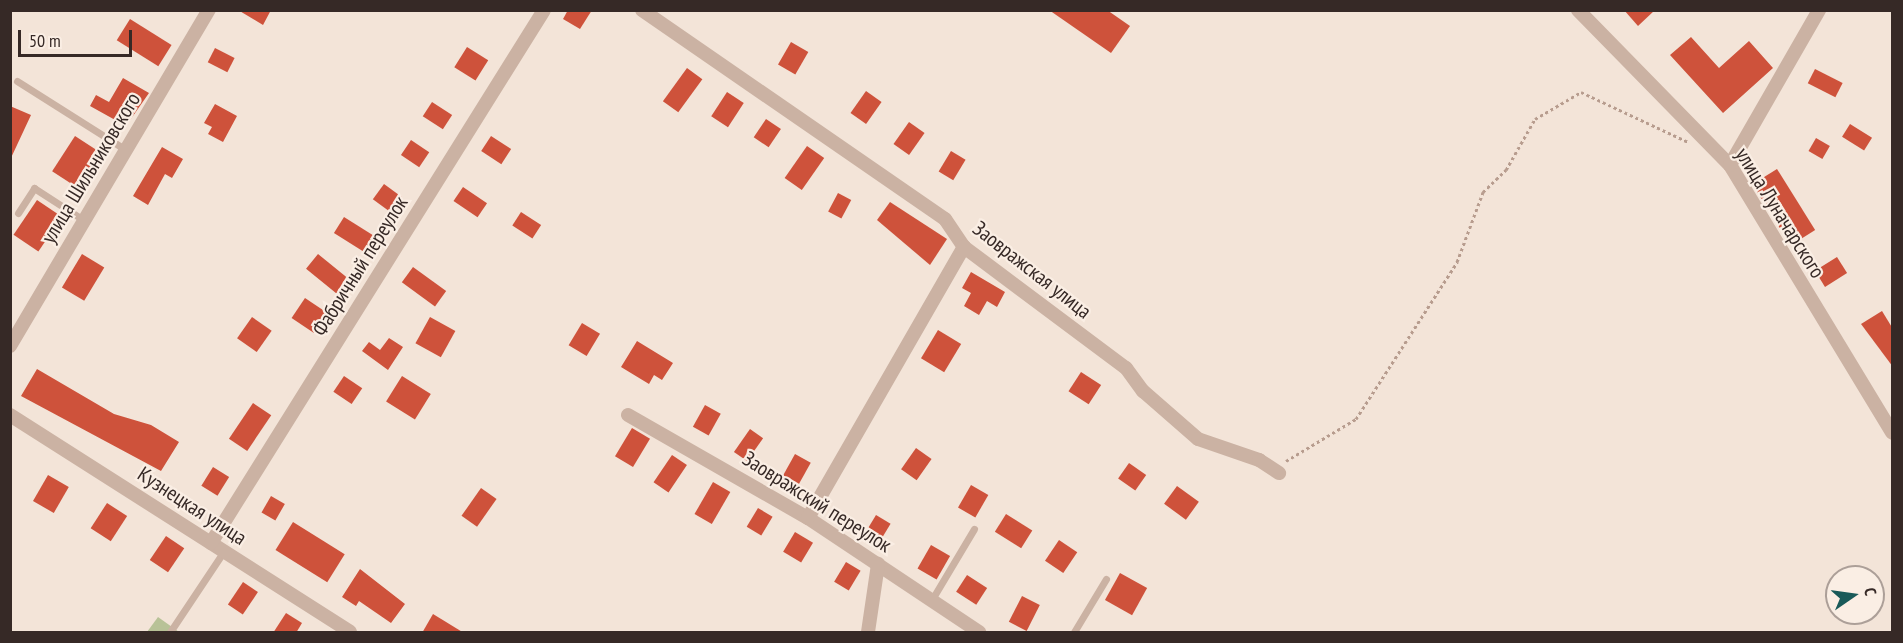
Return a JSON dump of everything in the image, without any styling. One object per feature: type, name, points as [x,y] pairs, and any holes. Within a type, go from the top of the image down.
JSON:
[{"type":"street","name":"улица Шильниковского","points":[[10,346],[208,10]]},
{"type":"street","name":"Фабричный переулок","points":[[211,543],[544,10]]},
{"type":"street","name":"Заовражская улица","points":[[642,10],[945,219],[964,247],[1126,368],[1143,391],[1198,439],[1227,453],[1259,459],[1280,473]]},
{"type":"street","points":[[1730,165],[1818,10]]},
{"type":"street","name":"улица Луначарского","points":[[1581,11],[1730,165],[1893,433]]},
{"type":"street","points":[[808,518],[964,247]]},
{"type":"street","name":"Кузнецкая улица","points":[[10,415],[350,633]]},
{"type":"street","name":"Заовражский переулок","points":[[628,415],[808,518],[979,633]]},
{"type":"street","points":[[868,633],[878,564]]},
{"type":"lane","points":[[16,81],[126,150]]},
{"type":"lane","points":[[18,213],[34,188],[85,221]]},
{"type":"lane","points":[[931,601],[974,529]]},
{"type":"lane","points":[[170,633],[224,551]]},
{"type":"lane","points":[[1074,633],[1106,579]]},
{"type":"path","points":[[1280,473],[1289,455],[1356,419],[1457,262],[1483,192],[1506,170],[1535,119],[1581,92],[1681,143],[1705,139]]},
{"type":"green space","points":[[158,617],[179,632],[147,632]]},
{"type":"building","points":[[238,10],[271,10],[263,25]]},
{"type":"building","points":[[568,10],[592,10],[580,29],[563,19]]},
{"type":"building","points":[[1049,10],[1107,10],[1130,26],[1111,53]]},
{"type":"building","points":[[1624,10],[1655,10],[1638,26]]},
{"type":"building","points":[[130,19],[172,45],[158,66],[117,40]]},
{"type":"building","points":[[1691,37],[1719,68],[1749,41],[1773,68],[1723,113],[1670,55]]},
{"type":"building","points":[[791,42],[808,52],[795,75],[778,65]]},
{"type":"building","points":[[467,47],[488,60],[475,81],[454,67]]},
{"type":"building","points":[[215,48],[235,58],[227,72],[208,62]]},
{"type":"building","points":[[687,68],[702,79],[678,112],[663,101]]},
{"type":"building","points":[[1815,69],[1843,83],[1835,97],[1808,83]]},
{"type":"building","points":[[123,78],[149,93],[126,126],[90,106],[96,95],[109,102]]},
{"type":"building","points":[[866,91],[882,102],[866,124],[851,113]]},
{"type":"building","points":[[727,92],[744,103],[728,127],[711,116]]},
{"type":"building","points":[[432,102],[452,115],[443,129],[423,116]]},
{"type":"building","points":[[215,104],[237,116],[223,142],[208,134],[212,127],[204,123]]},
{"type":"building","points":[[10,106],[31,115],[10,160]]},
{"type":"building","points":[[766,119],[781,129],[769,147],[754,137]]},
{"type":"building","points":[[909,122],[925,133],[909,155],[894,144]]},
{"type":"building","points":[[1850,124],[1872,138],[1864,150],[1842,137]]},
{"type":"building","points":[[75,136],[103,154],[80,189],[52,171]]},
{"type":"building","points":[[491,136],[511,149],[501,164],[481,151]]},
{"type":"building","points":[[1816,138],[1830,146],[1822,159],[1808,151]]},
{"type":"building","points":[[411,140],[429,152],[419,167],[401,155]]},
{"type":"building","points":[[807,146],[824,158],[802,190],[785,178]]},
{"type":"building","points":[[162,147],[183,159],[172,178],[165,174],[148,205],[133,196]]},
{"type":"building","points":[[951,151],[966,160],[953,180],[939,172]]},
{"type":"building","points":[[1777,169],[1815,230],[1791,245],[1752,184]]},
{"type":"building","points":[[384,184],[402,197],[391,212],[373,199]]},
{"type":"building","points":[[463,187],[487,203],[478,217],[453,201]]},
{"type":"building","points":[[838,193],[851,200],[841,219],[828,212]]},
{"type":"building","points":[[37,200],[62,217],[38,252],[14,235]]},
{"type":"building","points":[[890,202],[947,239],[930,265],[877,220]]},
{"type":"building","points":[[521,212],[541,225],[532,238],[512,225]]},
{"type":"building","points":[[344,217],[376,237],[366,253],[334,233]]},
{"type":"building","points":[[82,254],[104,267],[84,301],[62,287]]},
{"type":"building","points":[[318,254],[349,279],[337,294],[306,269]]},
{"type":"building","points":[[1837,257],[1847,273],[1825,287],[1815,271]]},
{"type":"building","points":[[413,267],[446,291],[435,306],[402,282]]},
{"type":"building","points":[[971,272],[1005,292],[997,307],[987,301],[979,315],[964,306],[971,293],[962,288]]},
{"type":"building","points":[[305,298],[327,313],[314,333],[292,318]]},
{"type":"building","points":[[1882,311],[1893,329],[1893,367],[1861,324]]},
{"type":"building","points":[[252,317],[272,331],[257,352],[237,338]]},
{"type":"building","points":[[430,317],[455,331],[441,357],[415,343]]},
{"type":"building","points":[[582,323],[600,334],[587,356],[569,345]]},
{"type":"building","points":[[938,330],[961,344],[944,372],[921,358]]},
{"type":"building","points":[[389,338],[403,347],[388,370],[362,351],[369,342],[380,350]]},
{"type":"building","points":[[637,341],[673,363],[662,380],[654,375],[649,384],[621,367]]},
{"type":"building","points":[[37,369],[114,414],[151,425],[179,442],[161,471],[21,396]]},
{"type":"building","points":[[1081,372],[1101,385],[1089,404],[1068,391]]},
{"type":"building","points":[[344,376],[362,388],[352,404],[333,392]]},
{"type":"building","points":[[402,376],[431,394],[415,419],[386,401]]},
{"type":"building","points":[[253,403],[271,415],[247,451],[229,439]]},
{"type":"building","points":[[705,405],[721,414],[709,436],[693,427]]},
{"type":"building","points":[[632,428],[650,439],[633,467],[615,456]]},
{"type":"building","points":[[750,429],[763,438],[747,461],[734,452]]},
{"type":"building","points":[[916,448],[932,459],[917,480],[901,469]]},
{"type":"building","points":[[795,454],[811,463],[796,490],[780,481]]},
{"type":"building","points":[[672,455],[687,465],[668,492],[654,482]]},
{"type":"building","points":[[1129,463],[1146,475],[1135,491],[1118,479]]},
{"type":"building","points":[[213,467],[229,477],[217,496],[201,486]]},
{"type":"building","points":[[48,475],[69,487],[54,513],[33,501]]},
{"type":"building","points":[[713,482],[730,492],[712,524],[694,514]]},
{"type":"building","points":[[971,485],[988,495],[975,518],[958,508]]},
{"type":"building","points":[[1177,486],[1199,502],[1186,520],[1164,504]]},
{"type":"building","points":[[481,488],[497,499],[477,527],[461,516]]},
{"type":"building","points":[[271,496],[285,504],[275,520],[262,512]]},
{"type":"building","points":[[107,503],[127,516],[111,541],[91,528]]},
{"type":"building","points":[[758,508],[773,517],[761,536],[747,527]]},
{"type":"building","points":[[1006,514],[1032,530],[1021,548],[995,532]]},
{"type":"building","points":[[876,515],[891,524],[879,543],[865,534]]},
{"type":"building","points":[[293,522],[345,554],[327,582],[276,550]]},
{"type":"building","points":[[795,532],[813,543],[801,563],[783,552]]},
{"type":"building","points":[[166,536],[184,548],[168,572],[150,560]]},
{"type":"building","points":[[1059,540],[1077,552],[1063,573],[1045,561]]},
{"type":"building","points":[[931,545],[950,556],[937,579],[918,568]]},
{"type":"building","points":[[846,562],[861,571],[849,590],[834,582]]},
{"type":"building","points":[[360,569],[405,604],[391,623],[359,601],[356,606],[342,597]]},
{"type":"building","points":[[1120,573],[1147,588],[1132,615],[1105,600]]},
{"type":"building","points":[[967,575],[987,588],[976,605],[956,592]]},
{"type":"building","points":[[243,582],[258,592],[243,614],[228,604]]},
{"type":"building","points":[[1022,596],[1040,605],[1027,631],[1009,622]]},
{"type":"building","points":[[286,613],[302,623],[296,633],[273,633]]},
{"type":"building","points":[[433,614],[464,633],[422,633]]}]
